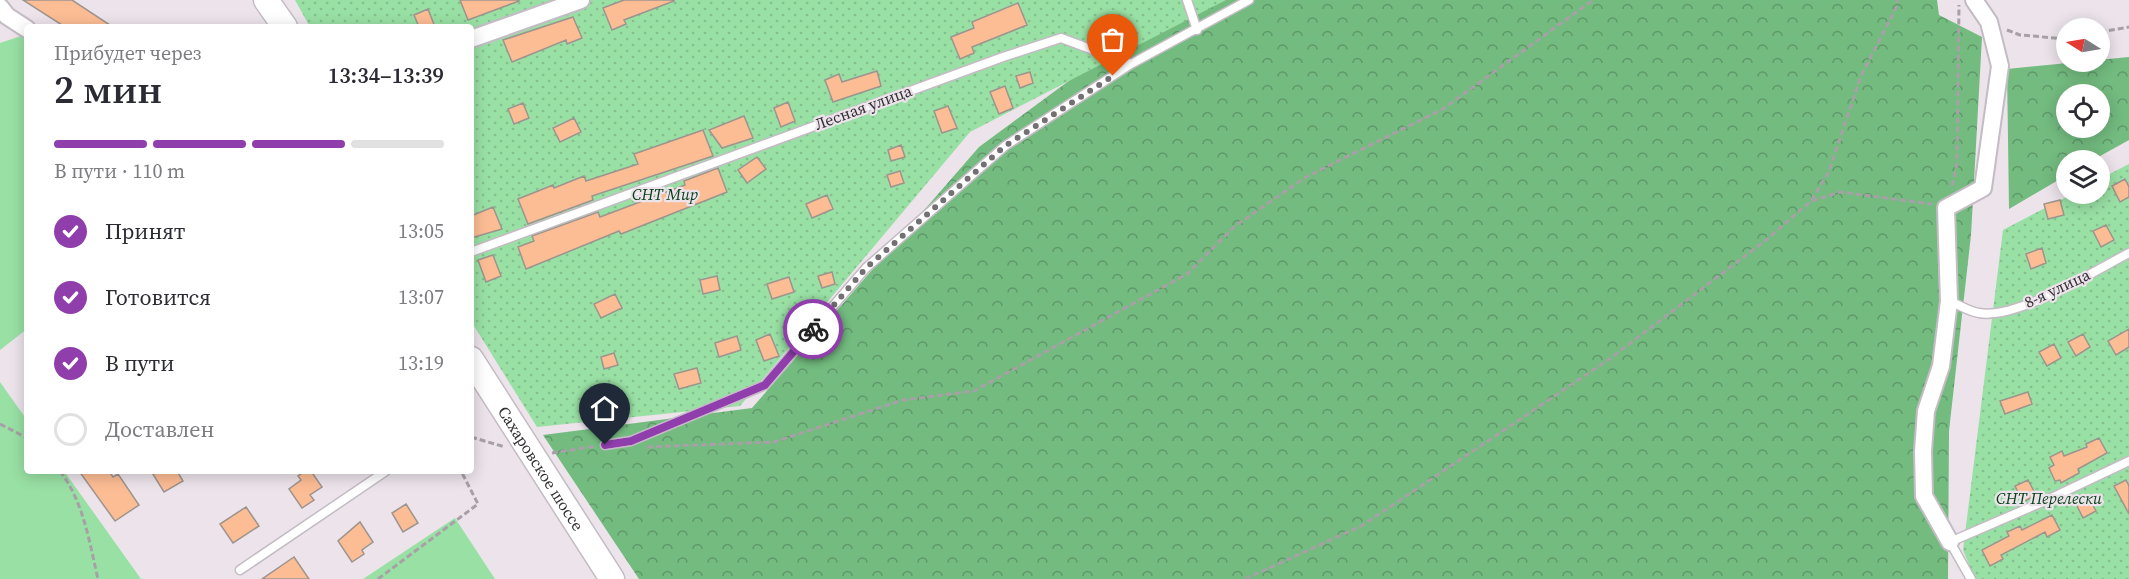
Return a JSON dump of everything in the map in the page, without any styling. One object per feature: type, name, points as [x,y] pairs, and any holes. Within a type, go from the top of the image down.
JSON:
[{"type":"main road","points":[[266,0],[283,24]]},
{"type":"main road","name":"Сахаровское шоссе","points":[[474,364],[612,579]]},
{"type":"street","points":[[474,38],[581,0]]},
{"type":"street","points":[[1950,542],[1924,496],[1923,451],[1926,411],[1941,366],[1949,301],[1947,208],[1983,188],[2000,66],[1989,22],[1974,0]]},
{"type":"street","points":[[0,7],[24,27]]},
{"type":"lane","points":[[1187,0],[1197,30]]},
{"type":"lane","points":[[605,445],[631,441],[765,385],[866,268],[1005,146],[1131,64],[1249,0]]},
{"type":"lane","name":"Лесная улица","points":[[474,251],[1003,57],[1061,38],[1131,64]]},
{"type":"lane","name":"8-я улица","points":[[1949,301],[1979,314],[2006,310],[2041,299],[2129,253]]},
{"type":"lane","points":[[1971,579],[1950,542],[2129,461]]},
{"type":"lane","points":[[240,570],[382,474]]},
{"type":"path","points":[[636,446],[774,442],[903,400],[974,391],[1187,274],[1235,226],[1306,177],[1443,109],[1593,0]]},
{"type":"path","points":[[1245,579],[1363,525],[1608,360],[1766,240],[1811,201],[1829,171],[1861,76],[1897,6],[1897,0]]},
{"type":"path","points":[[1811,201],[1840,192],[1895,197],[1947,208],[1958,164],[1959,0]]},
{"type":"path","points":[[1989,22],[2020,35],[2056,38]]},
{"type":"path","points":[[2110,30],[2129,27]]},
{"type":"path","points":[[0,424],[24,436]]},
{"type":"path","points":[[533,456],[605,445]]},
{"type":"path","points":[[62,474],[83,513],[98,579]]},
{"type":"path","points":[[378,579],[478,504],[463,474]]},
{"type":"green space","name":"СНТ Мир","points":[[295,0],[1226,0],[970,132],[740,406],[537,427],[474,326],[474,24],[308,24]]},
{"type":"green space","points":[[1183,0],[1937,0],[1939,15],[1982,37],[1971,235],[1949,431],[1948,579],[639,579],[543,435],[752,408],[979,147],[1172,5]]},
{"type":"green space","points":[[21,36],[24,38],[24,331],[0,350],[0,43]]},
{"type":"green space","points":[[2129,57],[2129,140],[2110,151],[2056,150],[2056,181],[2009,209],[2007,69],[2056,64],[2056,72],[2110,72],[2110,59]]},
{"type":"green space","name":"СНТ Перелески","points":[[2129,164],[2129,579],[1975,579],[1963,550],[2003,230],[2056,202],[2110,204],[2110,174]]},
{"type":"green space","points":[[0,382],[24,416],[24,474],[66,474],[141,579],[0,579]]},
{"type":"green space","points":[[455,518],[495,579],[363,579]]},
{"type":"building","points":[[23,0],[72,0],[108,24],[60,24]]},
{"type":"building","points":[[460,0],[519,0],[519,1],[468,20]]},
{"type":"building","points":[[624,0],[674,1],[624,20],[626,24],[612,30],[603,8]]},
{"type":"building","points":[[1018,3],[1027,25],[972,47],[974,53],[960,59],[951,37],[974,28],[972,22]]},
{"type":"building","points":[[428,9],[434,24],[418,24],[414,15]]},
{"type":"building","points":[[573,17],[582,38],[567,44],[566,40],[512,62],[503,40]]},
{"type":"building","points":[[877,71],[881,86],[833,102],[825,80],[839,74],[842,82]]},
{"type":"building","points":[[1030,72],[1033,83],[1020,88],[1016,76]]},
{"type":"building","points":[[1005,86],[1013,108],[999,114],[990,92]]},
{"type":"building","points":[[788,102],[795,121],[781,127],[774,108]]},
{"type":"building","points":[[523,103],[529,118],[514,124],[508,109]]},
{"type":"building","points":[[948,106],[957,128],[942,133],[934,111]]},
{"type":"building","points":[[744,116],[753,138],[722,148],[709,130]]},
{"type":"building","points":[[574,118],[581,132],[560,142],[553,128]]},
{"type":"building","points":[[703,130],[713,156],[592,196],[593,200],[528,224],[518,199],[553,185],[554,188],[584,176],[586,181],[638,164],[634,154]]},
{"type":"building","points":[[901,145],[905,157],[891,161],[888,150]]},
{"type":"building","points":[[757,157],[766,169],[747,183],[738,170]]},
{"type":"building","points":[[718,168],[727,192],[621,234],[619,231],[526,269],[518,247],[534,241],[532,236],[598,212],[600,217],[685,185],[684,181]]},
{"type":"building","points":[[900,171],[904,183],[891,187],[887,175]]},
{"type":"building","points":[[2125,179],[2129,187],[2129,197],[2120,202],[2112,186]]},
{"type":"building","points":[[827,195],[833,209],[812,218],[806,204]]},
{"type":"building","points":[[2056,201],[2056,204],[2061,204],[2064,215],[2048,219],[2044,204]]},
{"type":"building","points":[[493,207],[502,229],[474,237],[474,215]]},
{"type":"building","points":[[2106,225],[2114,240],[2101,247],[2093,231]]},
{"type":"building","points":[[2042,248],[2046,263],[2031,269],[2026,254]]},
{"type":"building","points":[[493,255],[501,276],[486,282],[478,260]]},
{"type":"building","points":[[832,272],[835,284],[822,288],[818,276]]},
{"type":"building","points":[[717,276],[720,290],[703,294],[700,280]]},
{"type":"building","points":[[789,277],[794,292],[772,299],[767,284]]},
{"type":"building","points":[[615,294],[622,308],[601,318],[594,304]]},
{"type":"building","points":[[2129,329],[2129,347],[2116,355],[2108,341]]},
{"type":"building","points":[[770,334],[779,356],[764,361],[756,340]]},
{"type":"building","points":[[2083,334],[2090,347],[2076,356],[2068,342]]},
{"type":"building","points":[[737,336],[741,350],[719,357],[715,343]]},
{"type":"building","points":[[2054,344],[2061,358],[2047,366],[2039,352]]},
{"type":"building","points":[[614,353],[618,365],[604,369],[601,357]]},
{"type":"building","points":[[697,368],[701,383],[679,389],[674,374]]},
{"type":"building","points":[[603,391],[611,413],[597,418],[588,396]]},
{"type":"building","points":[[2028,392],[2032,404],[2005,414],[2000,401]]},
{"type":"building","points":[[2099,438],[2107,453],[2078,469],[2079,473],[2061,483],[2060,480],[2055,481],[2049,468],[2054,465],[2050,457],[2062,451],[2064,456],[2087,447],[2086,444]]},
{"type":"building","points":[[81,474],[111,474],[113,477],[118,474],[139,505],[115,521]]},
{"type":"building","points":[[153,474],[179,474],[183,481],[164,492]]},
{"type":"building","points":[[313,474],[322,487],[310,495],[314,500],[302,508],[289,489],[301,480],[298,476]]},
{"type":"building","points":[[2028,480],[2036,495],[2023,502],[2015,486]]},
{"type":"building","points":[[2126,480],[2129,486],[2129,514],[2114,486]]},
{"type":"building","points":[[2088,496],[2096,511],[2083,518],[2075,502]]},
{"type":"building","points":[[406,504],[418,523],[403,532],[392,513]]},
{"type":"building","points":[[246,507],[259,526],[233,543],[220,524]]},
{"type":"building","points":[[2052,515],[2060,530],[2047,537],[2045,532],[2001,555],[2003,559],[1990,566],[1982,550],[2009,536],[2007,532],[2020,526],[2022,530]]},
{"type":"building","points":[[360,522],[373,542],[362,550],[364,554],[352,562],[338,541]]},
{"type":"building","points":[[294,557],[309,579],[262,579]]},
{"type":"way so far","points":[[813,329],[866,268],[1005,146],[1113,76]]},
{"type":"route","points":[[605,445],[631,441],[765,385],[813,329]]}]
